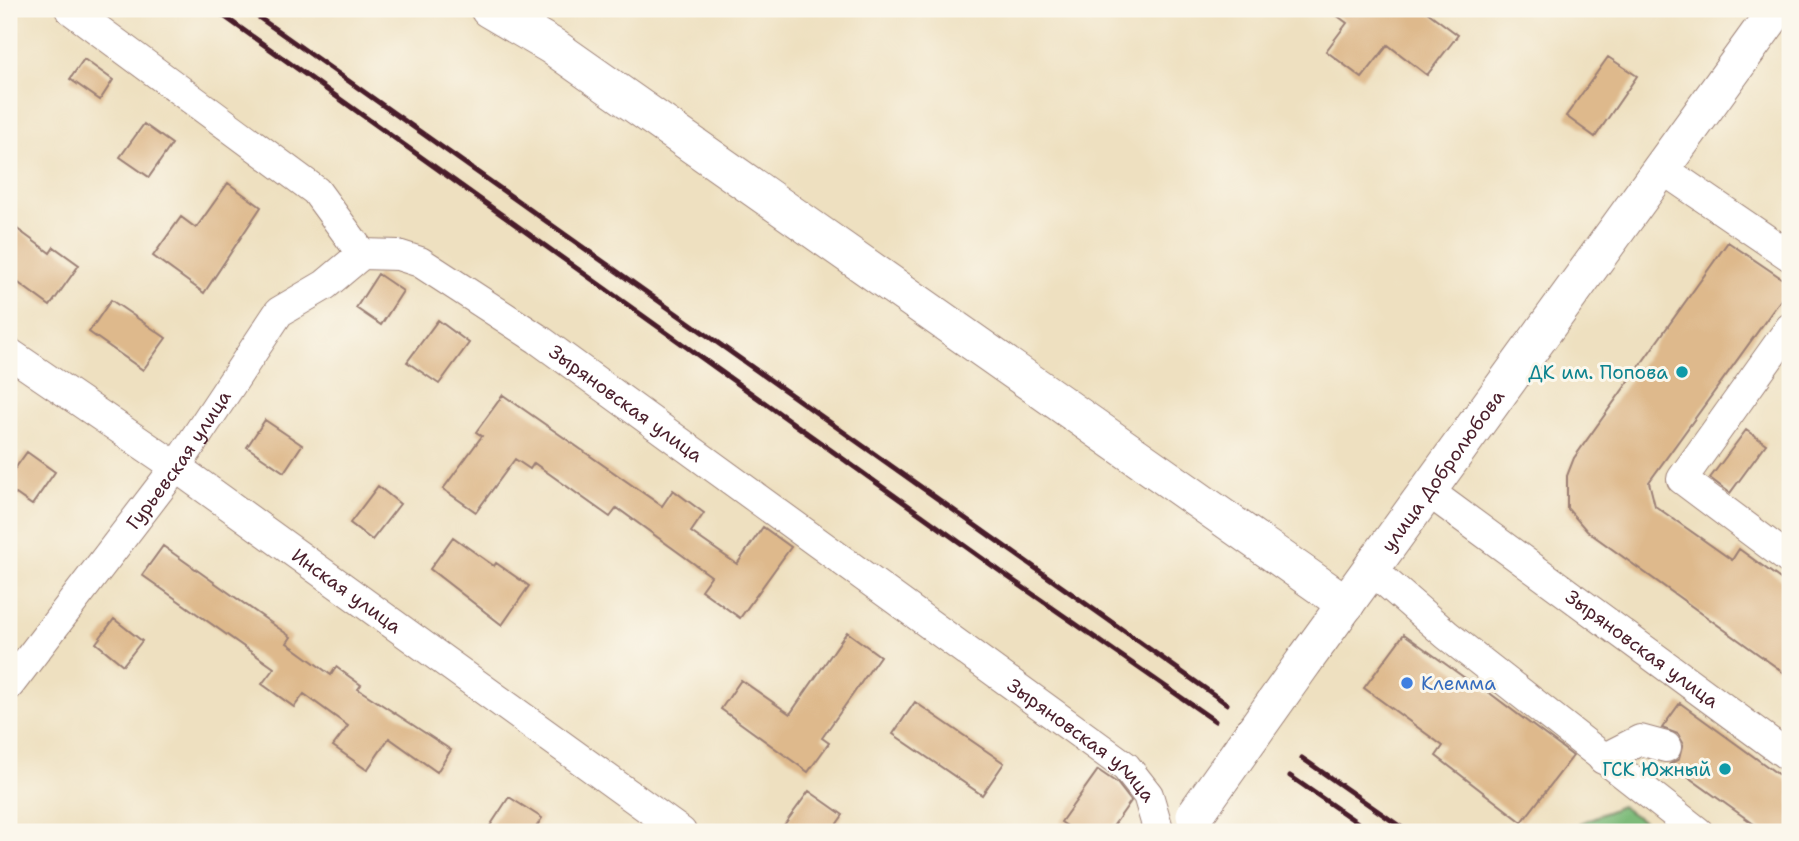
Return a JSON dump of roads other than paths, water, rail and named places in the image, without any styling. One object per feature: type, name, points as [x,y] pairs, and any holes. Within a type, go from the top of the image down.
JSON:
[{"type":"main road","points":[[489,9],[552,46],[1346,604]]},
{"type":"main road","points":[[536,9],[552,46]]},
{"type":"main road","name":"улица Добролюбова","points":[[1189,824],[1777,9]]},
{"type":"street","points":[[70,9],[316,191],[362,254]]},
{"type":"street","points":[[1661,168],[1790,256]]},
{"type":"street","name":"Гурьевская улица","points":[[9,685],[176,467],[279,312],[325,285],[362,254]]},
{"type":"street","name":"Зыряновская улица","points":[[362,254],[398,256],[420,262],[538,339],[1126,767],[1148,795],[1159,832]]},
{"type":"street","points":[[1790,328],[1682,479],[1790,560]]},
{"type":"street","name":"Инская улица","points":[[9,353],[176,467],[681,832]]},
{"type":"street","name":"Зыряновская улица","points":[[1428,491],[1790,757]]},
{"type":"street","points":[[1371,569],[1603,760],[1698,832]]},
{"type":"street","points":[[1603,760],[1640,740],[1666,747]]},
{"type":"railway","points":[[214,9],[1011,579],[1215,721]]},
{"type":"railway","points":[[247,9],[1227,704]]},
{"type":"railway","points":[[1302,758],[1408,832]]},
{"type":"railway","points":[[1290,776],[1371,832]]},
{"type":"place","name":"ДК им. Попова","points":[[1682,372]]},
{"type":"place","name":"Клемма","points":[[1407,683]]},
{"type":"place","name":"ГСК Южный","points":[[1725,769]]}]
